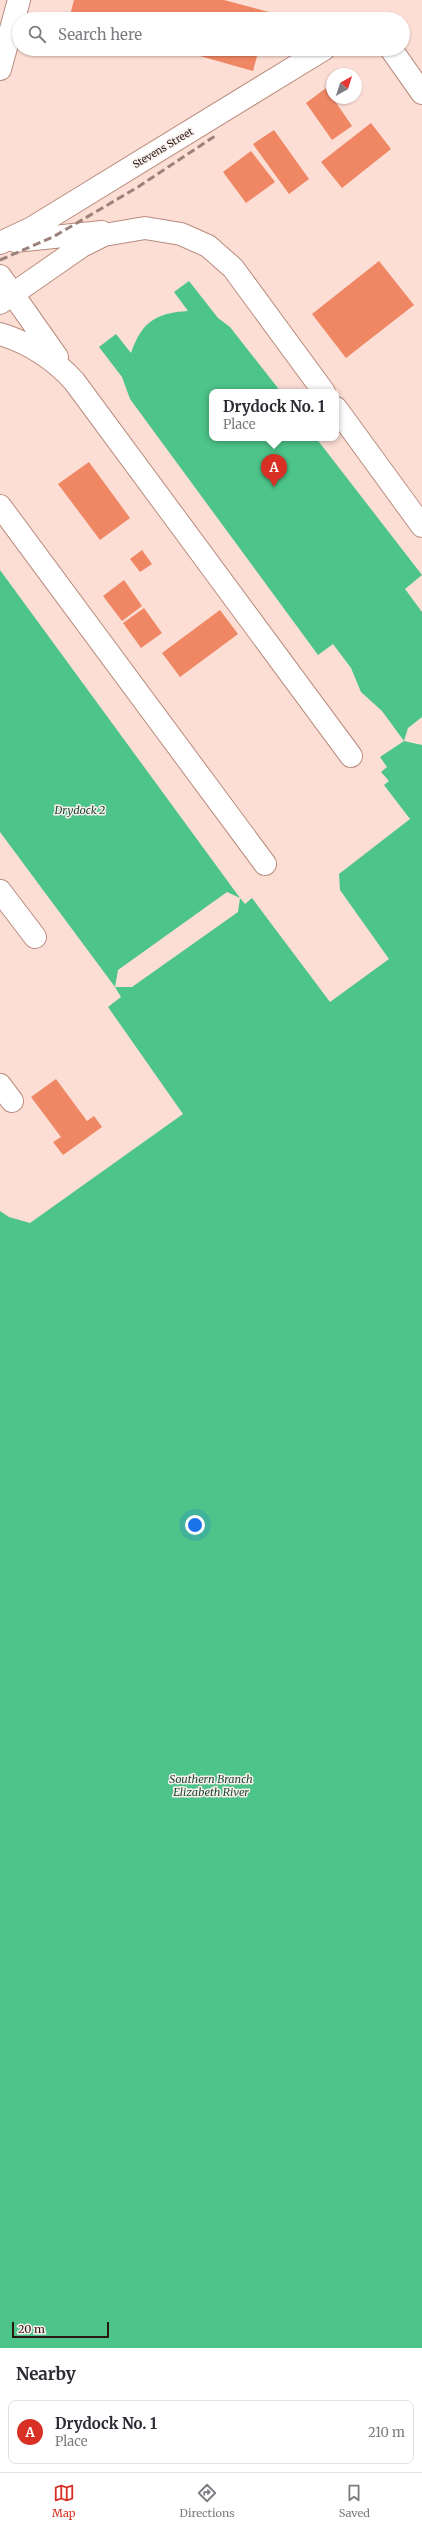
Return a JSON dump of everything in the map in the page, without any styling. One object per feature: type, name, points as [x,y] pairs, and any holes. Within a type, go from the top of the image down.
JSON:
[{"type":"street","points":[[16,12],[19,0]]},
{"type":"street","points":[[0,69],[12,25]]},
{"type":"street","name":"Stevens Street","points":[[2,243],[32,228],[313,56]]},
{"type":"street","points":[[396,56],[422,93]]},
{"type":"street","points":[[2,243],[145,228],[181,234],[208,246],[221,256],[246,284],[322,389]]},
{"type":"street","points":[[7,299],[96,238],[127,230]]},
{"type":"street","points":[[0,276],[7,299],[74,381],[351,756]]},
{"type":"street","points":[[0,334],[33,346],[46,354],[74,381]]},
{"type":"street","points":[[339,412],[422,526]]},
{"type":"street","points":[[0,506],[265,864]]},
{"type":"street","points":[[0,891],[34,937]]},
{"type":"water","points":[[189,281],[218,318],[230,327],[279,389],[209,389],[209,441],[318,441],[422,575],[405,589],[422,612],[422,717],[408,728],[404,741],[382,711],[361,692],[351,668],[333,644],[318,655],[130,399],[122,377],[99,347],[116,334],[131,353],[140,334],[151,321],[167,314],[188,311],[174,292]]},
{"type":"water","name":"Drydock 2","points":[[0,570],[240,898],[227,892],[118,970],[115,987],[0,832]]},
{"type":"water","name":"Southern Branch Elizabeth River","points":[[404,741],[422,745],[422,2348],[0,2348],[0,1211],[9,1217],[30,1223],[183,1114],[108,1007],[121,997],[115,987],[132,987],[238,912],[240,898],[245,904],[252,898],[330,1002],[389,959],[340,890],[339,874],[410,819],[384,785],[389,781],[381,772],[387,767],[380,757]]},
{"type":"building","points":[[74,0],[224,0],[269,12],[71,12]]},
{"type":"building","points":[[200,56],[257,56],[253,71]]},
{"type":"building","points":[[326,88],[326,104],[337,104],[352,126],[332,140],[306,103]]},
{"type":"building","points":[[371,123],[391,149],[342,188],[321,162]]},
{"type":"building","points":[[274,130],[309,179],[289,194],[253,144]]},
{"type":"building","points":[[251,151],[275,182],[246,203],[223,172]]},
{"type":"building","points":[[379,261],[414,305],[346,358],[312,314]]},
{"type":"building","points":[[89,462],[130,518],[100,540],[58,484]]},
{"type":"building","points":[[142,550],[152,564],[140,572],[130,559]]},
{"type":"building","points":[[124,580],[142,606],[122,621],[103,596]]},
{"type":"building","points":[[144,608],[162,633],[141,648],[123,623]]},
{"type":"building","points":[[220,610],[238,634],[180,677],[162,653]]},
{"type":"building","points":[[56,1079],[87,1121],[94,1116],[102,1127],[63,1155],[53,1142],[61,1137],[31,1097]]},
{"type":"railway","points":[[0,260],[53,237],[138,187],[215,136]]},
{"type":"place","name":"Drydock No. 1","points":[[274,487]]}]
